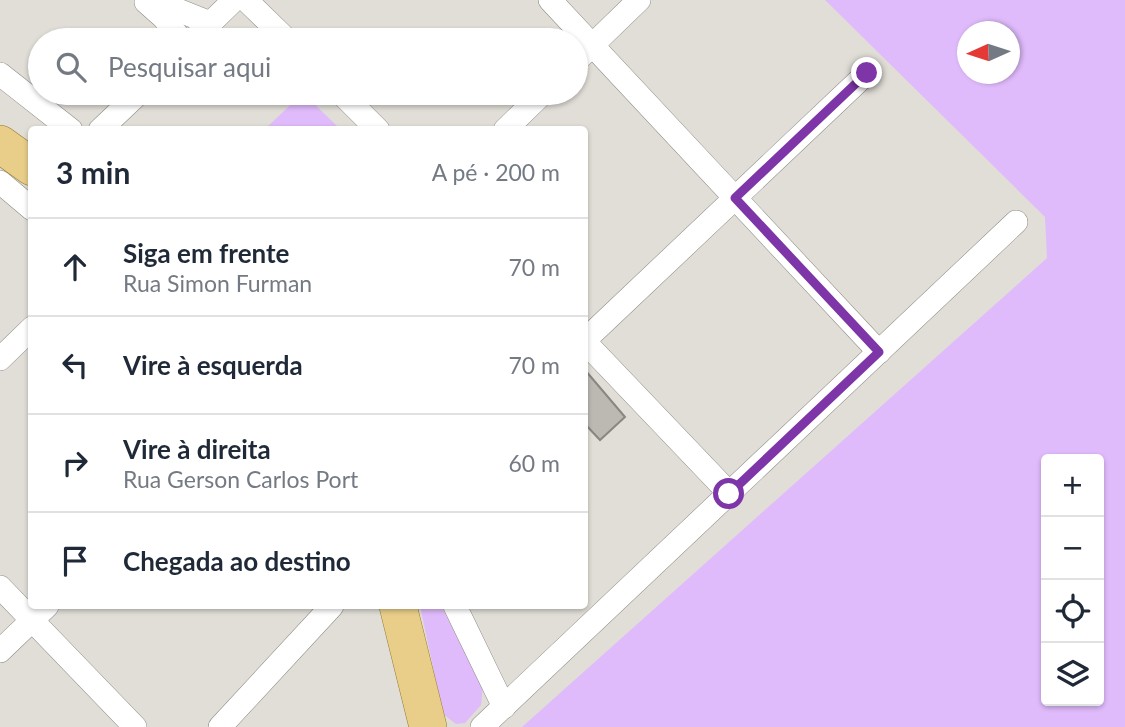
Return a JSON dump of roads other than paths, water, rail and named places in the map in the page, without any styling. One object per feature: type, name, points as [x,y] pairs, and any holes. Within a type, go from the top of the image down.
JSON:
[{"type":"main road","points":[[0,144],[28,164]]},
{"type":"main road","points":[[399,609],[428,727]]},
{"type":"street","points":[[143,0],[172,28]]},
{"type":"street","points":[[153,0],[210,23]]},
{"type":"street","points":[[205,28],[234,0]]},
{"type":"street","points":[[246,0],[275,28]]},
{"type":"street","points":[[550,0],[568,28]]},
{"type":"street","points":[[588,49],[639,0]]},
{"type":"street","points":[[588,57],[735,198],[879,352]]},
{"type":"street","points":[[588,337],[867,73]]},
{"type":"street","points":[[0,74],[28,96]]},
{"type":"street","points":[[39,105],[66,126]]},
{"type":"street","points":[[104,126],[126,105]]},
{"type":"street","points":[[353,105],[375,126]]},
{"type":"street","points":[[509,126],[531,105]]},
{"type":"street","points":[[0,182],[28,206]]},
{"type":"street","points":[[482,727],[1016,222]]},
{"type":"street","points":[[0,359],[28,332]]},
{"type":"street","points":[[588,345],[729,494]]},
{"type":"street","points":[[0,587],[28,604]]},
{"type":"street","points":[[220,727],[329,609]]},
{"type":"street","points":[[455,609],[504,707]]},
{"type":"street","points":[[0,651],[40,612],[135,727]]}]
